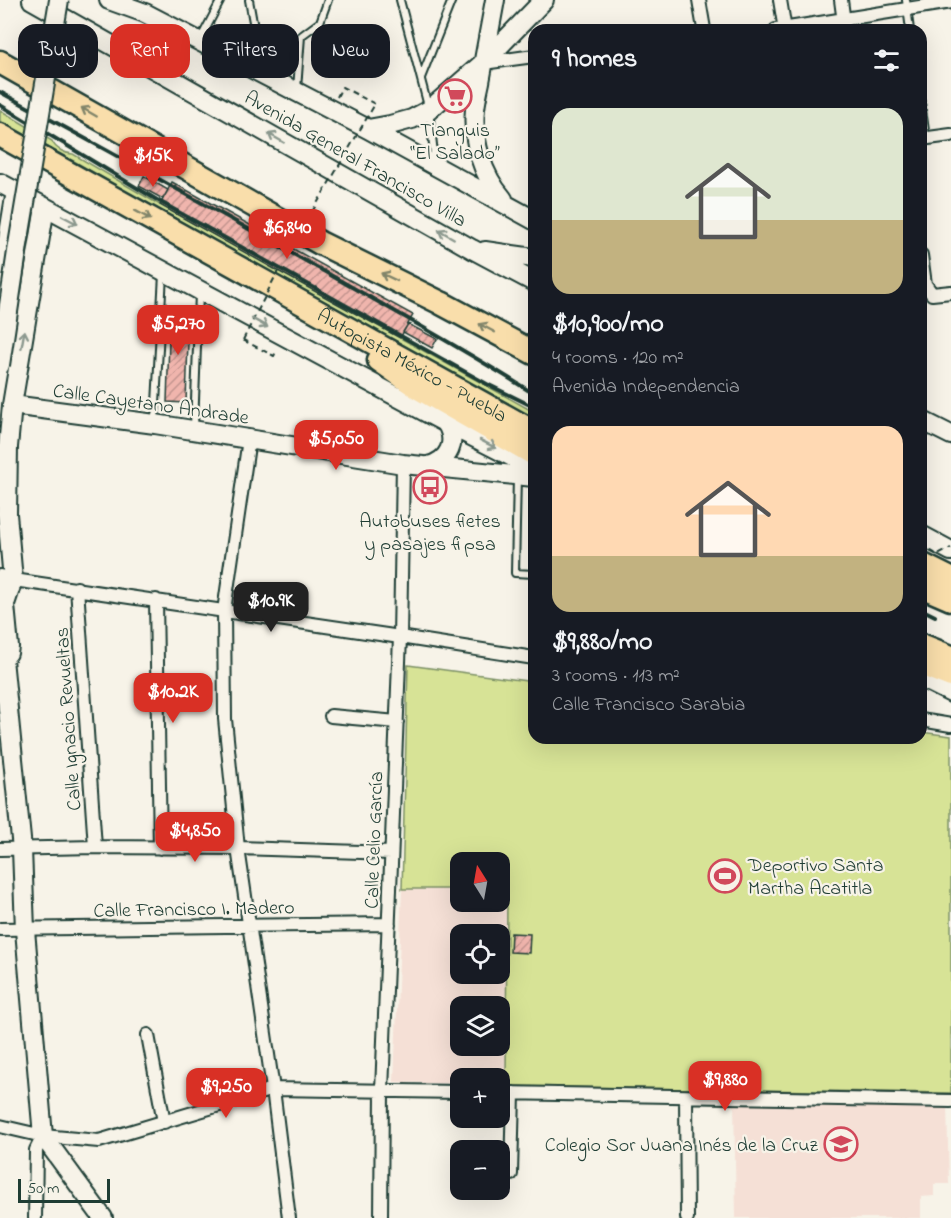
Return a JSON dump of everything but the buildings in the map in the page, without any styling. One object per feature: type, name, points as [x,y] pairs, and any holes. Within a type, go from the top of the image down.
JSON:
[{"type":"highway","points":[[0,62],[320,243],[441,303],[528,350]]},
{"type":"highway","points":[[0,135],[293,298],[420,389],[528,451]]},
{"type":"highway","name":"Autopista México - Puebla","points":[[293,298],[528,429]]},
{"type":"highway","points":[[927,567],[951,579]]},
{"type":"highway","points":[[927,588],[951,599]]},
{"type":"highway","points":[[927,647],[951,657]]},
{"type":"highway","points":[[927,666],[951,676]]},
{"type":"street","name":"Avenida General Francisco Villa","points":[[32,0],[471,249],[528,279]]},
{"type":"street","points":[[0,365],[59,0]]},
{"type":"street","points":[[109,0],[141,7],[202,44]]},
{"type":"street","points":[[495,0],[475,110],[476,138],[487,174],[509,206]]},
{"type":"street","points":[[368,129],[412,119],[429,110],[483,63],[544,0]]},
{"type":"street","points":[[699,0],[702,24]]},
{"type":"street","points":[[780,0],[782,24]]},
{"type":"street","points":[[841,0],[844,24]]},
{"type":"street","points":[[847,24],[907,5],[951,2]]},
{"type":"street","points":[[483,63],[528,57]]},
{"type":"street","points":[[270,78],[528,217]]},
{"type":"street","points":[[927,139],[951,135]]},
{"type":"street","points":[[0,288],[8,187],[528,465]]},
{"type":"street","points":[[45,207],[12,405],[8,447],[8,514],[4,579],[9,647],[8,653],[1,658],[22,849],[25,930],[43,1136],[103,1218]]},
{"type":"street","points":[[471,249],[528,257]]},
{"type":"street","points":[[927,287],[932,294],[951,292]]},
{"type":"street","name":"Calle Cayetano Andrade","points":[[12,405],[155,424],[403,464],[525,476]]},
{"type":"street","points":[[428,466],[441,461],[449,451],[452,440],[446,423]]},
{"type":"street","points":[[927,423],[951,435]]},
{"type":"street","points":[[249,439],[224,610],[225,719],[248,927],[273,1089],[289,1218]]},
{"type":"street","name":"Calle Celio García","points":[[381,1218],[382,1091],[400,637],[403,464]]},
{"type":"street","points":[[927,538],[951,550]]},
{"type":"street","points":[[4,579],[77,588],[528,657]]},
{"type":"street","name":"Calle Ignacio Revueltas","points":[[77,588],[95,847]]},
{"type":"street","points":[[156,600],[160,848]]},
{"type":"street","points":[[927,681],[951,693]]},
{"type":"street","points":[[331,716],[396,722]]},
{"type":"street","points":[[927,721],[951,725]]},
{"type":"street","points":[[0,849],[238,848],[391,852]]},
{"type":"street","name":"Calle Francisco I. Madero","points":[[0,929],[389,924]]},
{"type":"street","points":[[148,1035],[164,1122]]},
{"type":"street","points":[[0,1126],[43,1136],[99,1141],[273,1089],[450,1092]]},
{"type":"street","points":[[511,1174],[513,1093],[951,1101]]},
{"type":"street","points":[[686,1096],[687,1218]]},
{"type":"street","points":[[35,1218],[36,1150],[43,1136]]},
{"type":"lane","points":[[199,42],[220,0]]},
{"type":"lane","points":[[249,0],[253,24]]},
{"type":"lane","points":[[299,61],[301,36],[320,22],[328,0]]},
{"type":"lane","points":[[400,0],[429,110],[435,165]]},
{"type":"lane","points":[[402,8],[405,0]]},
{"type":"lane","points":[[421,78],[452,0]]},
{"type":"lane","points":[[907,5],[909,24]]},
{"type":"lane","points":[[297,92],[298,78]]},
{"type":"lane","points":[[155,424],[163,270]]},
{"type":"lane","points":[[194,430],[199,289]]},
{"type":"lane","points":[[525,476],[515,573],[528,574]]},
{"type":"path","points":[[291,248],[375,104],[342,87]]},
{"type":"path","points":[[274,356],[243,340],[278,271]]},
{"type":"path","points":[[927,548],[939,555],[951,550]]},
{"type":"shaded area","points":[[402,889],[450,889],[450,912],[507,912],[507,924],[450,924],[450,984],[507,984],[506,996],[450,996],[450,1056],[506,1056],[506,1068],[450,1068],[450,1084],[394,1082]]},
{"type":"shaded area","name":"Colegio Sor Juana Inés de la Cruz","points":[[734,1101],[947,1105],[949,1184],[934,1184],[934,1196],[921,1197],[921,1218],[736,1218]]},
{"type":"green space","points":[[0,110],[52,141],[61,150],[73,154],[160,205],[528,409],[528,419],[79,164],[0,121]]},
{"type":"green space","name":"Deportivo Santa Martha Acatitla","points":[[408,665],[528,681],[528,744],[927,744],[927,733],[951,736],[951,1093],[510,1086],[510,1068],[506,1068],[506,1056],[510,1056],[510,996],[506,996],[507,984],[510,984],[510,924],[507,924],[507,912],[510,912],[510,852],[450,852],[450,889],[402,889]]},
{"type":"railway","points":[[0,92],[410,320],[528,390]]},
{"type":"railway","points":[[0,105],[157,200],[487,384],[528,404]]},
{"type":"railway","points":[[927,612],[935,616]]},
{"type":"place","name":"Tianguis “El Salado”","points":[[455,96]]},
{"type":"place","name":"Autobuses fletes y pasajes fipsa","points":[[430,487]]},
{"type":"place","name":"Deportivo Santa Martha Acatitla","points":[[725,876]]},
{"type":"place","name":"Colegio Sor Juana Inés de la Cruz","points":[[841,1144]]}]
